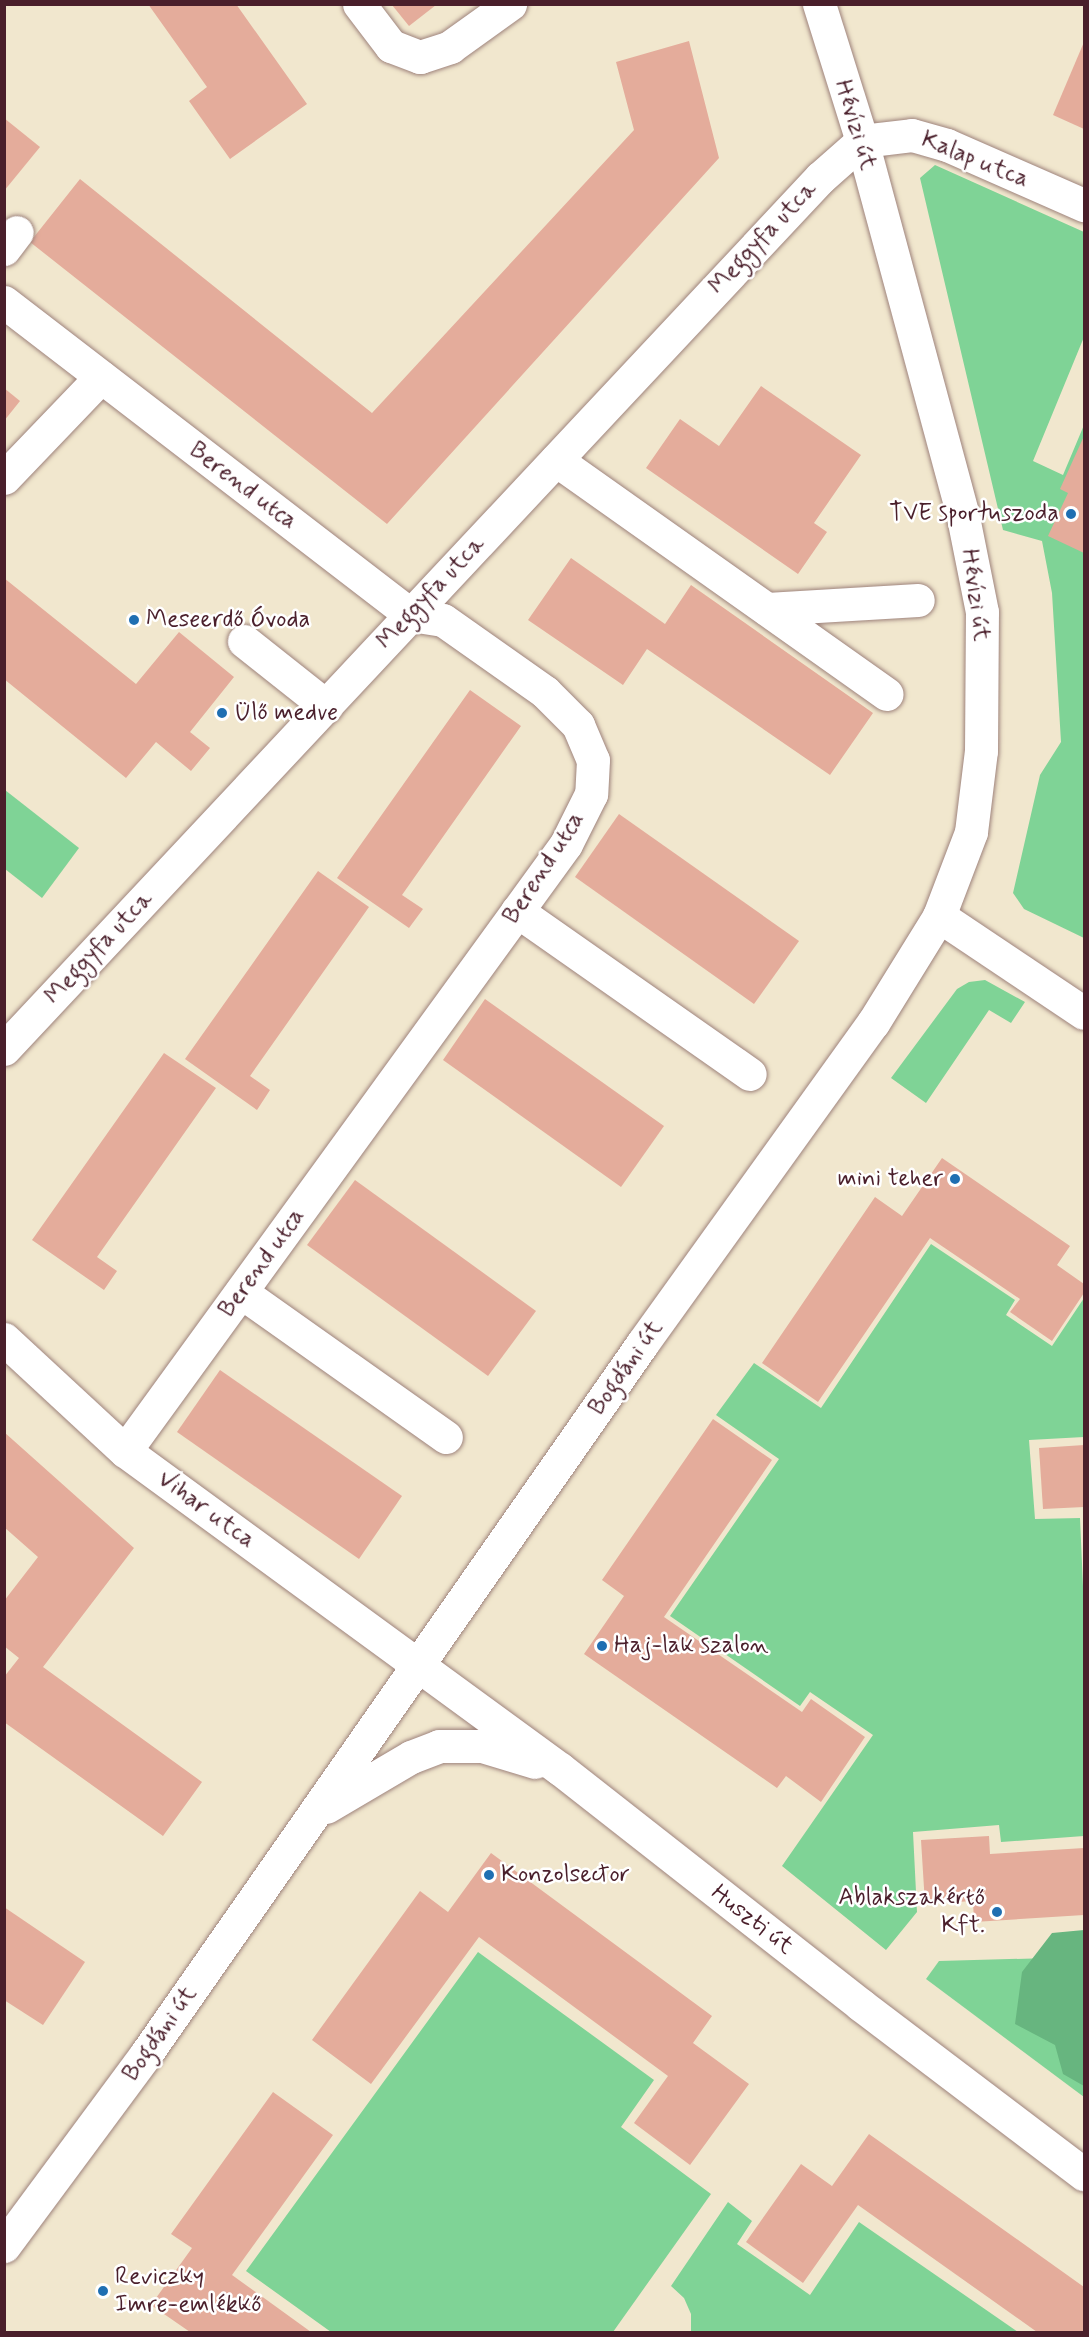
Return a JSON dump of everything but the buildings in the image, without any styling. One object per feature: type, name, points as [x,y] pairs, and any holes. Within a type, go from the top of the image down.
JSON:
[{"type":"street","points":[[359,4],[391,46],[420,57],[450,47],[510,4]]},
{"type":"street","name":"Hévízi út","points":[[819,4],[862,141],[962,512],[982,612],[981,751],[971,832],[939,916]]},
{"type":"street","name":"Kalap utca","points":[[862,141],[912,135],[947,145],[1084,205]]},
{"type":"street","name":"Meggyfa utca","points":[[4,1049],[819,178],[862,141]]},
{"type":"street","name":"Berend utca","points":[[4,302],[411,615],[442,620],[546,692],[578,725],[593,760],[591,794],[576,824],[517,911],[125,1451]]},
{"type":"street","points":[[4,478],[101,376]]},
{"type":"street","points":[[556,460],[886,694]]},
{"type":"street","points":[[767,609],[918,600]]},
{"type":"street","points":[[244,641],[326,706]]},
{"type":"street","points":[[517,911],[750,1074]]},
{"type":"street","points":[[939,916],[1084,1013]]},
{"type":"street","name":"Bogdáni út","points":[[4,2246],[146,2054],[310,1818],[421,1666],[642,1344],[873,1023],[939,916]]},
{"type":"street","points":[[241,1292],[446,1437]]},
{"type":"street","name":"Vihar utca","points":[[4,1339],[125,1451],[421,1666]]},
{"type":"street","name":"Huszti út","points":[[421,1666],[560,1769],[861,2005],[1084,2174]]},
{"type":"street","name":"Bogdáni út","points":[[310,1818],[370,1779],[439,1746],[482,1746],[560,1769]]},
{"type":"green space","points":[[935,165],[1084,232],[1084,337],[1033,461],[1063,475],[1084,425],[1084,938],[1024,909],[1013,893],[1040,775],[1061,742],[1052,593],[1042,541],[1003,530],[920,178]]},
{"type":"green space","points":[[5,790],[79,848],[42,898],[5,869]]},
{"type":"green space","points":[[985,980],[1025,1002],[1011,1023],[989,1010],[926,1103],[891,1078],[957,989],[969,982]]},
{"type":"green space","points":[[931,1244],[1015,1300],[1006,1315],[1052,1346],[1084,1298],[1084,1437],[1029,1440],[1035,1519],[1080,1518],[1084,1609],[1084,1836],[1001,1842],[999,1825],[913,1832],[917,1912],[886,1950],[782,1866],[873,1735],[810,1692],[800,1706],[670,1616],[779,1459],[716,1415],[754,1363],[821,1408]]},
{"type":"green space","points":[[1084,1930],[1084,2086],[1063,2074],[1055,2045],[1015,2024],[1022,1972],[1052,1933]]},
{"type":"green space","points":[[478,1952],[654,2080],[621,2127],[711,2194],[613,2332],[331,2332],[246,2271]]},
{"type":"green space","points":[[1084,1957],[1084,2097],[926,1979],[939,1961]]},
{"type":"green space","points":[[728,2202],[752,2221],[737,2244],[810,2295],[859,2222],[1018,2332],[691,2332],[691,2314],[684,2298],[671,2286]]},
{"type":"place","name":"TVE sportuszoda","points":[[1071,514]]},
{"type":"place","name":"Meseerdő Óvoda","points":[[134,620]]},
{"type":"place","name":"Ülő medve","points":[[222,713]]},
{"type":"place","name":"mini teher","points":[[955,1179]]},
{"type":"place","name":"Haj-lak szalon","points":[[602,1646]]},
{"type":"place","name":"Konzolsector","points":[[489,1875]]},
{"type":"place","name":"Ablakszakértő Kft.","points":[[997,1912]]},
{"type":"place","name":"Reviczky Imre-emlékkő","points":[[103,2291]]}]
